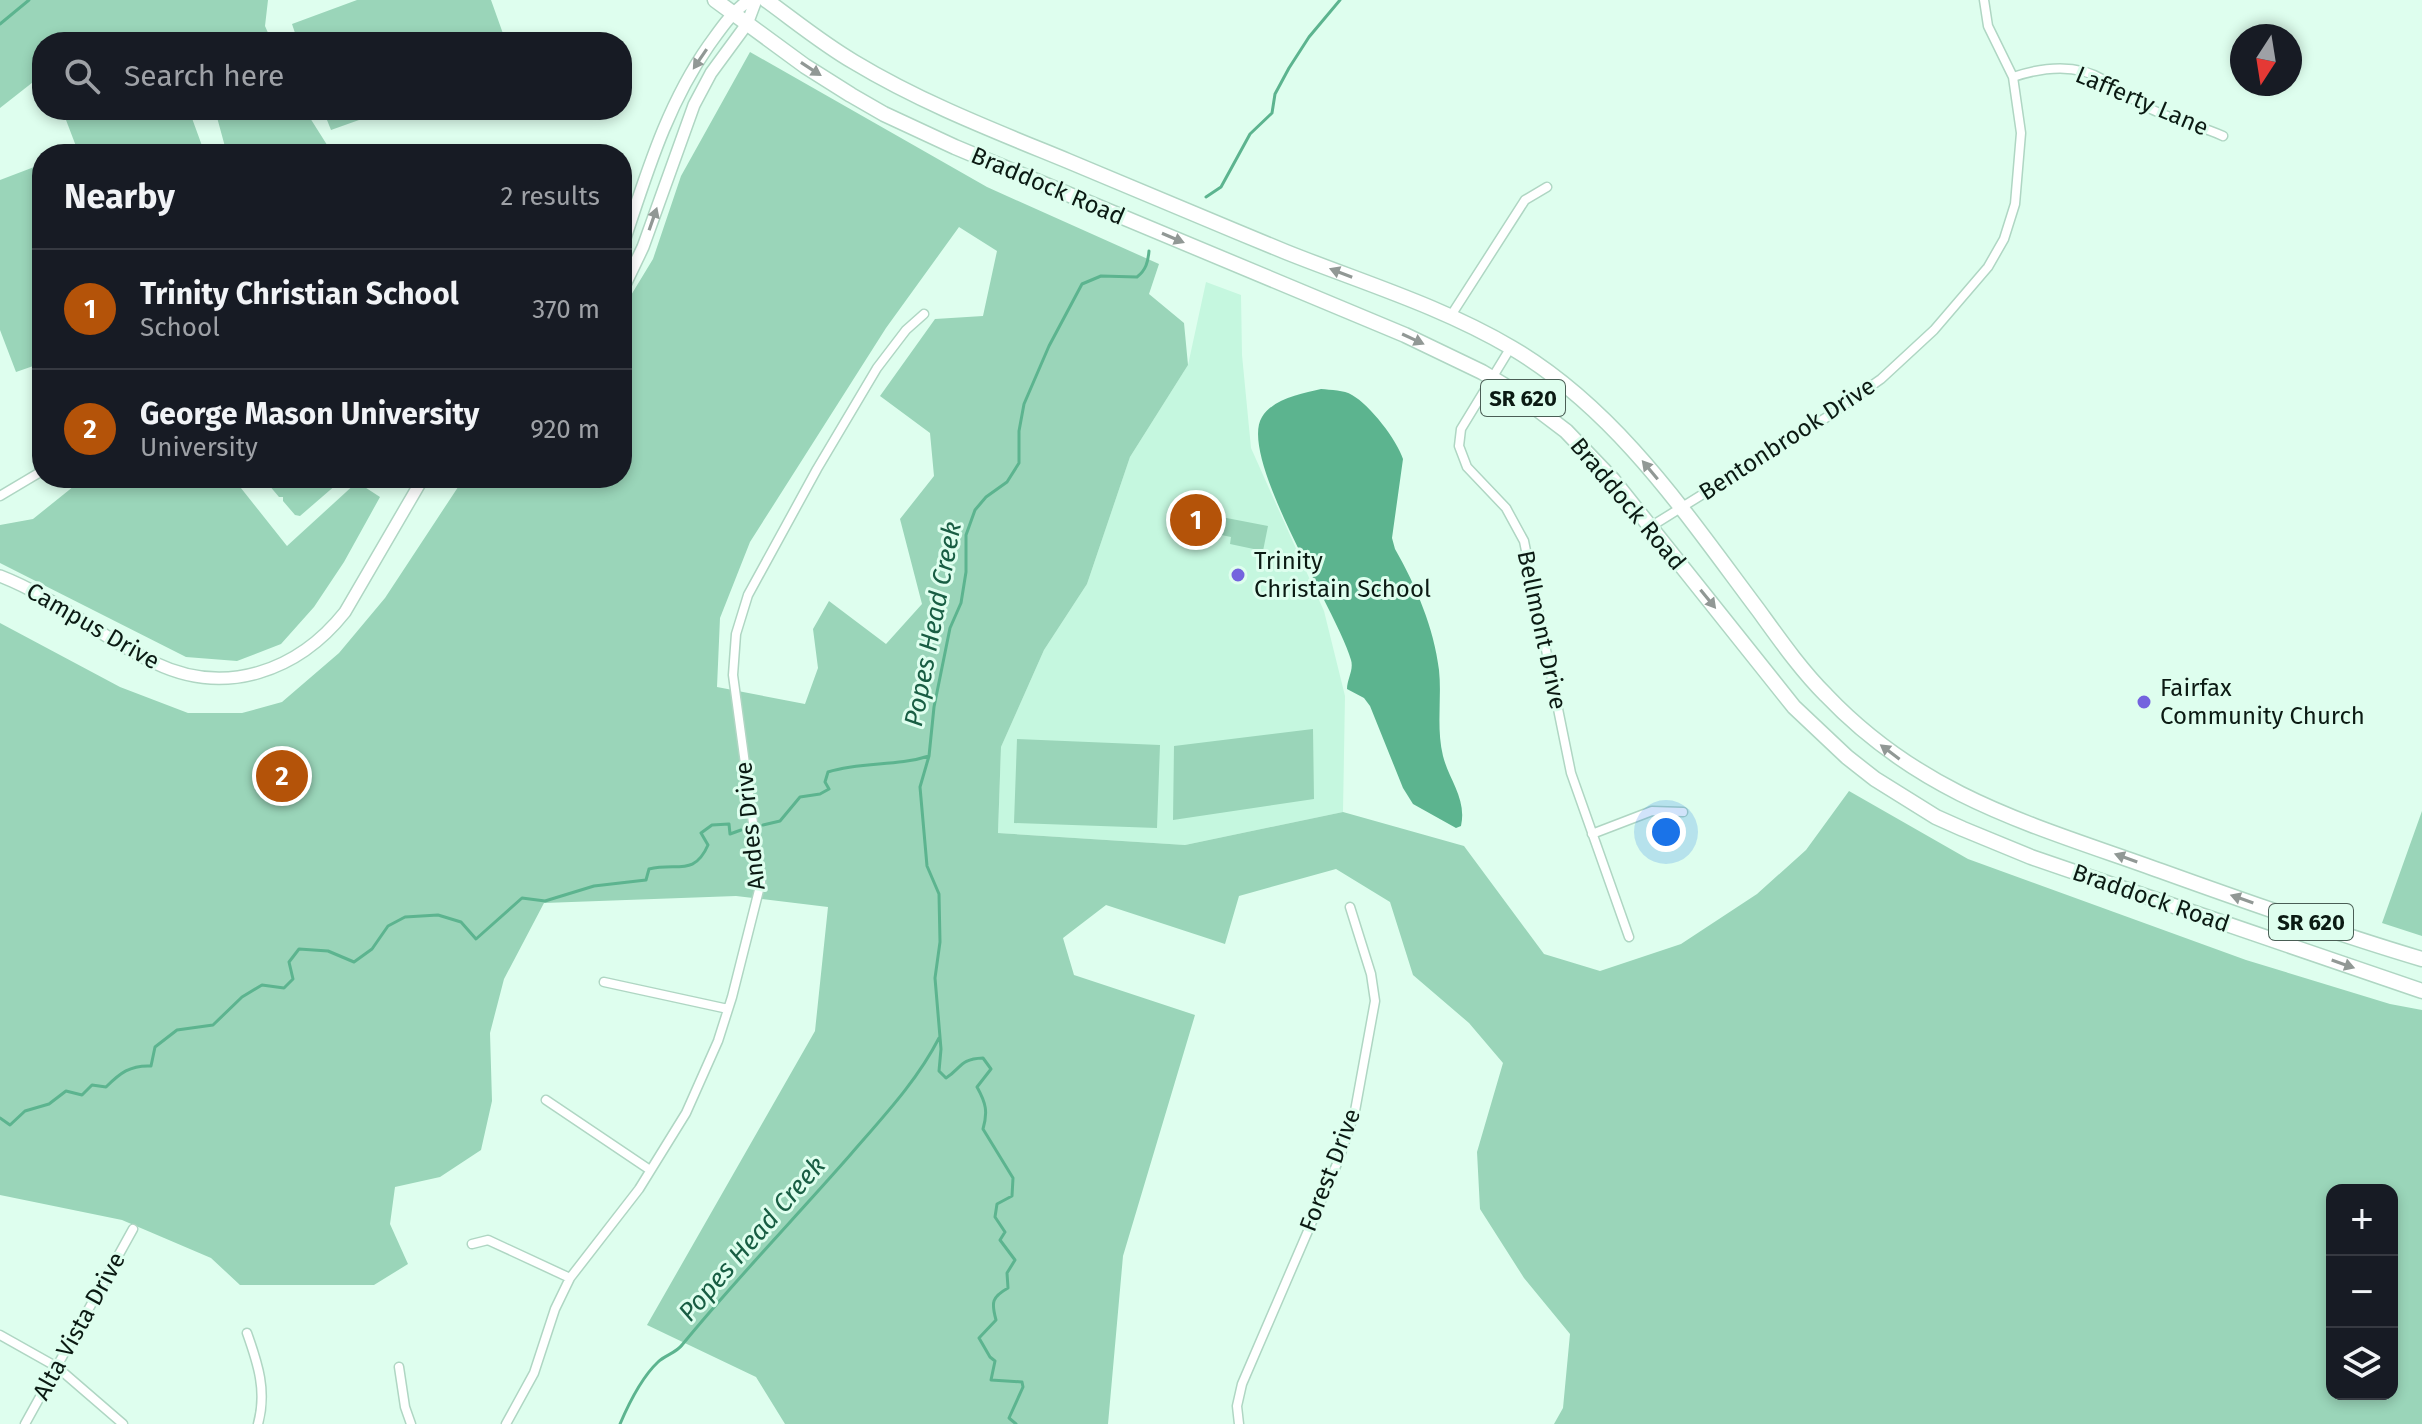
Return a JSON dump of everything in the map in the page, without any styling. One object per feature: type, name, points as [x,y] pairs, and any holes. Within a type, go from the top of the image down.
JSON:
[{"type":"main road","name":"Braddock Road","points":[[715,0],[851,95],[920,132],[1335,305],[1428,345],[1492,377],[1566,431],[1613,480],[1794,707],[1847,757],[1903,798],[1936,817],[2031,857],[2422,991]]},
{"type":"main road","name":"Braddock Road","points":[[766,0],[850,60],[926,102],[1450,317],[1511,347],[1555,376],[1601,415],[1633,449],[1681,507],[1814,683],[1871,738],[1913,769],[1979,806],[2199,885],[2422,959]]},
{"type":"street","points":[[632,219],[672,107],[696,63],[732,12],[749,0]]},
{"type":"street","points":[[632,270],[694,105],[711,73],[747,24],[756,0]]},
{"type":"street","name":"Bentonbrook Drive","points":[[1650,527],[1827,417],[1881,379],[1934,330],[1988,267],[2010,222],[2018,187],[2021,133],[2013,77],[1988,26],[1984,0]]},
{"type":"street","name":"Lafferty Lane","points":[[2013,77],[2031,71],[2059,68],[2089,73],[2148,108],[2198,124],[2223,136]]},
{"type":"street","points":[[1450,317],[1525,200],[1547,187]]},
{"type":"street","name":"Andes Drive","points":[[506,1424],[534,1373],[555,1309],[570,1278],[650,1170],[686,1113],[710,1062],[728,1009],[761,882],[733,675],[740,617],[758,574],[877,368],[906,330],[924,314]]},
{"type":"street","name":"Bellmont Drive","points":[[1511,347],[1461,429],[1460,455],[1467,467],[1506,508],[1524,541],[1571,773],[1629,937]]},
{"type":"street","points":[[0,496],[32,477]]},
{"type":"street","name":"Campus Drive","points":[[0,576],[44,596],[157,665],[206,678],[253,675],[295,658],[332,629],[417,488]]},
{"type":"street","points":[[1592,834],[1652,811],[1683,812]]},
{"type":"street","name":"Forest Drive","points":[[1239,1424],[1237,1406],[1242,1384],[1339,1159],[1355,1111],[1375,1001],[1371,974],[1350,907]]},
{"type":"street","points":[[604,982],[728,1009]]},
{"type":"street","points":[[546,1100],[650,1170]]},
{"type":"street","name":"Alta Vista Drive","points":[[25,1424],[133,1229]]},
{"type":"street","points":[[472,1244],[488,1240],[570,1278]]},
{"type":"street","points":[[247,1333],[261,1376],[258,1424]]},
{"type":"street","points":[[0,1335],[57,1367],[123,1424]]},
{"type":"street","points":[[399,1367],[411,1424]]},
{"type":"shaded area","points":[[0,0],[268,0],[265,26],[268,32],[32,32],[32,83],[0,108]]},
{"type":"shaded area","points":[[357,0],[491,0],[502,32],[295,32],[292,24]]},
{"type":"shaded area","points":[[750,52],[987,187],[1159,264],[1149,294],[1184,323],[1188,365],[1130,457],[1087,584],[1044,650],[1001,747],[998,833],[1185,845],[1343,812],[1464,846],[1544,954],[1600,971],[1681,944],[1757,894],[1806,850],[1849,791],[1968,859],[2246,960],[2390,1004],[2422,1010],[2422,1424],[1554,1424],[1563,1408],[1570,1334],[1524,1278],[1480,1209],[1477,1152],[1503,1063],[1469,1023],[1413,975],[1390,902],[1336,869],[1239,896],[1225,944],[1106,905],[1063,938],[1074,975],[1195,1015],[1123,1256],[1108,1424],[785,1424],[756,1377],[647,1325],[815,1031],[828,907],[736,896],[544,903],[504,979],[490,1033],[492,1101],[481,1150],[440,1177],[395,1187],[390,1224],[408,1264],[374,1285],[240,1285],[211,1258],[122,1220],[0,1195],[0,623],[120,687],[188,713],[242,713],[282,702],[339,653],[385,598],[457,488],[632,488],[632,294],[653,259],[681,176]],"holes":[[[959,227],[997,251],[983,316],[935,319],[880,396],[930,433],[934,476],[900,519],[922,604],[886,644],[829,601],[813,629],[818,668],[805,704],[717,687],[720,618],[750,542],[886,328]]]},
{"type":"shaded area","points":[[66,120],[193,120],[201,144],[75,144]]},
{"type":"shaded area","points":[[218,120],[311,120],[326,144],[224,144]]},
{"type":"shaded area","points":[[327,120],[359,120],[331,130]]},
{"type":"shaded area","points":[[32,168],[32,366],[16,372],[0,330],[0,180]]},
{"type":"shaded area","points":[[1206,282],[1241,295],[1242,355],[1251,448],[1324,611],[1345,696],[1343,812],[1185,845],[998,833],[1001,747],[1044,650],[1087,584],[1130,457],[1188,365]]},
{"type":"shaded area","points":[[1321,389],[1345,392],[1359,400],[1382,424],[1403,459],[1392,538],[1423,608],[1437,654],[1441,745],[1462,807],[1461,826],[1456,828],[1413,804],[1403,788],[1370,706],[1364,698],[1347,689],[1351,660],[1292,536],[1264,465],[1258,437],[1262,417],[1281,401]]},
{"type":"shaded area","points":[[72,488],[241,488],[287,546],[350,488],[366,488],[380,497],[344,562],[314,607],[281,644],[237,661],[186,657],[0,563],[0,525],[33,519]]},
{"type":"shaded area","points":[[271,488],[332,488],[300,516],[295,515],[283,497],[279,497]]},
{"type":"shaded area","points":[[1211,515],[1268,526],[1263,551],[1230,544],[1231,537],[1207,532]]},
{"type":"shaded area","points":[[1313,729],[1314,799],[1173,820],[1174,746]]},
{"type":"shaded area","points":[[1017,739],[1160,745],[1157,828],[1014,823]]},
{"type":"shaded area","points":[[2422,811],[2422,936],[2382,923]]},
{"type":"waterway","points":[[0,24],[29,0]]},
{"type":"waterway","name":"Popes Head Creek","points":[[1206,197],[1221,187],[1250,134],[1272,113],[1275,94],[1289,68],[1309,37],[1340,0]]},
{"type":"waterway","name":"Popes Head Creek","points":[[1016,1424],[1009,1418],[1023,1387],[1022,1382],[991,1380],[995,1361],[979,1338],[996,1320],[994,1301],[1008,1288],[1007,1273],[1015,1260],[1000,1240],[1005,1232],[995,1217],[997,1204],[1012,1196],[1013,1178],[983,1129],[985,1108],[977,1087],[991,1069],[983,1058],[965,1062],[946,1078],[939,1071],[941,1049],[935,978],[940,942],[939,894],[927,866],[920,787],[929,756],[934,707],[950,628],[961,603],[966,572],[966,535],[975,510],[986,497],[1007,482],[1019,463],[1019,431],[1024,404],[1049,346],[1082,284],[1101,276],[1137,277],[1146,266],[1149,251]]},
{"type":"waterway","points":[[763,825],[780,821],[800,797],[820,794],[829,789],[825,782],[828,772],[929,756]]},
{"type":"waterway","points":[[0,1118],[10,1125],[25,1111],[49,1104],[66,1091],[82,1095],[92,1085],[106,1087],[131,1069],[151,1066],[155,1047],[177,1030],[213,1025],[242,997],[262,985],[284,988],[293,979],[289,962],[299,949],[328,951],[354,962],[372,949],[388,926],[405,917],[438,915],[461,922],[476,939],[522,898],[545,901],[594,886],[646,880],[649,869],[691,865],[697,861],[708,845],[701,833],[712,825],[729,824],[730,834],[741,830]]},
{"type":"waterway","name":"Popes Head Creek","points":[[620,1424],[646,1375],[661,1360],[680,1348],[875,1126],[910,1084],[939,1038]]},
{"type":"place","name":"Trinity Christian School","points":[[1196,520]]},
{"type":"place","name":"Trinity Christain School","points":[[1238,575]]},
{"type":"place","name":"Fairfax Community Church","points":[[2144,702]]},
{"type":"place","name":"George Mason University","points":[[282,776]]}]
